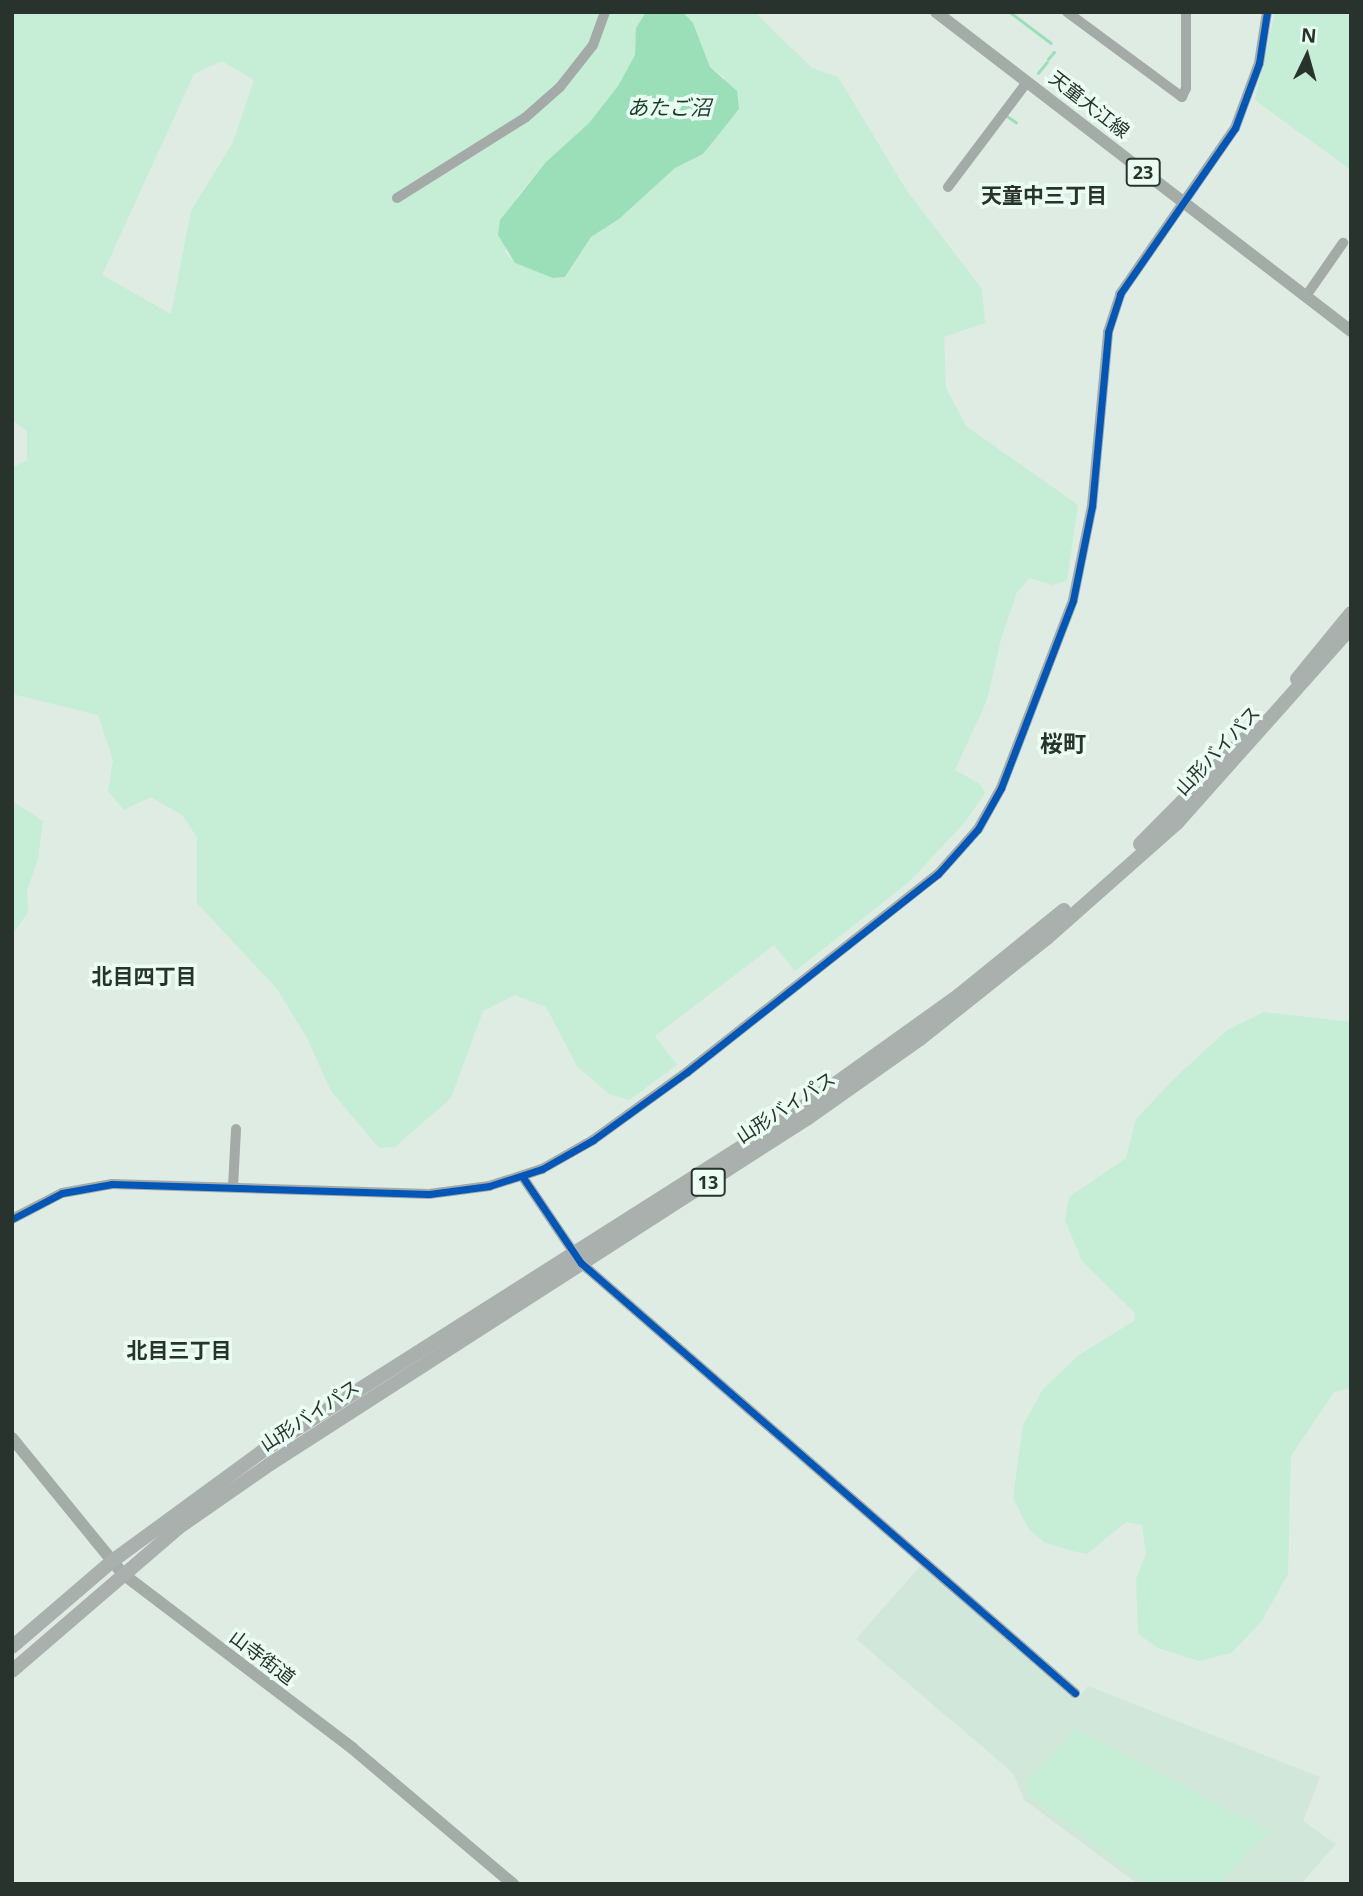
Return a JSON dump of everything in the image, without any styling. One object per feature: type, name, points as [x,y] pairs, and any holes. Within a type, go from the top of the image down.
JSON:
[{"type":"highway","name":"山形バイパス","points":[[12,1671],[123,1574],[270,1464],[793,1114],[1043,928],[1119,864],[1218,767],[1351,613]]},
{"type":"highway","name":"山形バイパス","points":[[12,1647],[111,1562],[267,1448],[866,1079],[1047,938],[1186,813],[1351,628]]},
{"type":"main road","name":"天童大江線","points":[[936,12],[1351,331]]},
{"type":"main road","name":"山寺街道","points":[[12,1438],[123,1574],[352,1748],[513,1884]]},
{"type":"street","points":[[397,198],[526,117],[560,87],[593,45],[605,12]]},
{"type":"street","points":[[1067,12],[1180,97],[1186,88],[1186,12]]},
{"type":"street","points":[[12,1220],[42,1201],[85,1187],[136,1183],[429,1194],[474,1189],[522,1176],[593,1140],[800,986],[938,874],[978,829],[1010,767],[1081,575],[1113,314],[1130,273],[1185,203],[1235,128],[1255,76],[1267,12]]},
{"type":"street","points":[[947,187],[1027,82]]},
{"type":"street","points":[[1306,296],[1343,243]]},
{"type":"street","points":[[233,1187],[236,1129]]},
{"type":"street","points":[[522,1176],[576,1258],[1075,1693]]},
{"type":"shaded area","points":[[12,12],[646,12],[636,28],[635,55],[618,86],[589,123],[546,162],[517,197],[505,252],[515,263],[553,278],[566,277],[591,237],[619,219],[675,168],[703,154],[729,120],[724,77],[710,67],[693,23],[683,12],[755,12],[812,68],[838,77],[907,191],[982,289],[985,323],[944,337],[946,388],[966,426],[1078,505],[1067,581],[1052,585],[1030,578],[1017,592],[1001,639],[987,700],[955,770],[980,784],[985,793],[964,823],[909,882],[795,971],[774,945],[655,1036],[677,1065],[629,1100],[609,1094],[577,1066],[546,1007],[515,995],[483,1011],[451,1098],[395,1147],[379,1148],[331,1091],[307,1038],[277,989],[197,903],[197,837],[182,815],[151,797],[124,810],[108,791],[113,760],[98,715],[12,694],[12,468],[27,460],[27,431],[12,420]],"holes":[[[222,61],[254,80],[233,142],[191,211],[171,314],[102,275],[194,74]]]},
{"type":"shaded area","points":[[1275,12],[1351,12],[1351,170],[1255,100]]},
{"type":"shaded area","points":[[12,801],[43,821],[38,859],[27,891],[28,912],[12,935]]},
{"type":"shaded area","points":[[1264,1012],[1351,1022],[1351,1388],[1334,1392],[1291,1456],[1288,1574],[1261,1622],[1231,1653],[1199,1661],[1158,1648],[1138,1634],[1136,1579],[1146,1553],[1142,1525],[1126,1522],[1087,1554],[1072,1551],[1044,1542],[1028,1528],[1013,1498],[1023,1425],[1043,1389],[1079,1355],[1134,1321],[1135,1313],[1082,1261],[1065,1220],[1069,1197],[1126,1158],[1136,1119],[1175,1078],[1227,1030]]},
{"type":"shaded area","points":[[921,1565],[1078,1698],[1088,1686],[1320,1777],[1303,1821],[1336,1844],[1301,1884],[1138,1884],[1024,1800],[1013,1773],[856,1639]]},
{"type":"shaded area","points":[[1075,1729],[1273,1833],[1256,1843],[1220,1884],[1148,1884],[1030,1797],[1025,1784]]},
{"type":"water","name":"あたご沼","points":[[646,12],[683,12],[693,23],[710,67],[737,91],[739,109],[703,154],[675,168],[619,219],[591,237],[565,277],[553,278],[515,263],[498,235],[500,220],[546,162],[589,123],[618,86],[635,55],[636,28]]},
{"type":"waterway","points":[[1010,12],[1051,43]]},
{"type":"waterway","points":[[1048,59],[1054,52]]},
{"type":"waterway","points":[[1038,73],[1047,62]]},
{"type":"waterway","points":[[1007,116],[1016,122]]},
{"type":"cycle path","points":[[12,1219],[62,1193],[112,1184],[429,1194],[489,1186],[542,1169],[593,1140],[687,1072],[938,874],[978,829],[1001,788],[1073,600],[1092,506],[1108,332],[1120,294],[1235,128],[1259,63],[1267,12]]},
{"type":"cycle path","points":[[522,1176],[581,1263],[1075,1693]]},
{"type":"district","name":"天童中三丁目","points":[[1044,195]]},
{"type":"district","name":"桜町","points":[[1063,743]]},
{"type":"district","name":"北目四丁目","points":[[144,976]]},
{"type":"district","name":"北目三丁目","points":[[179,1350]]}]
